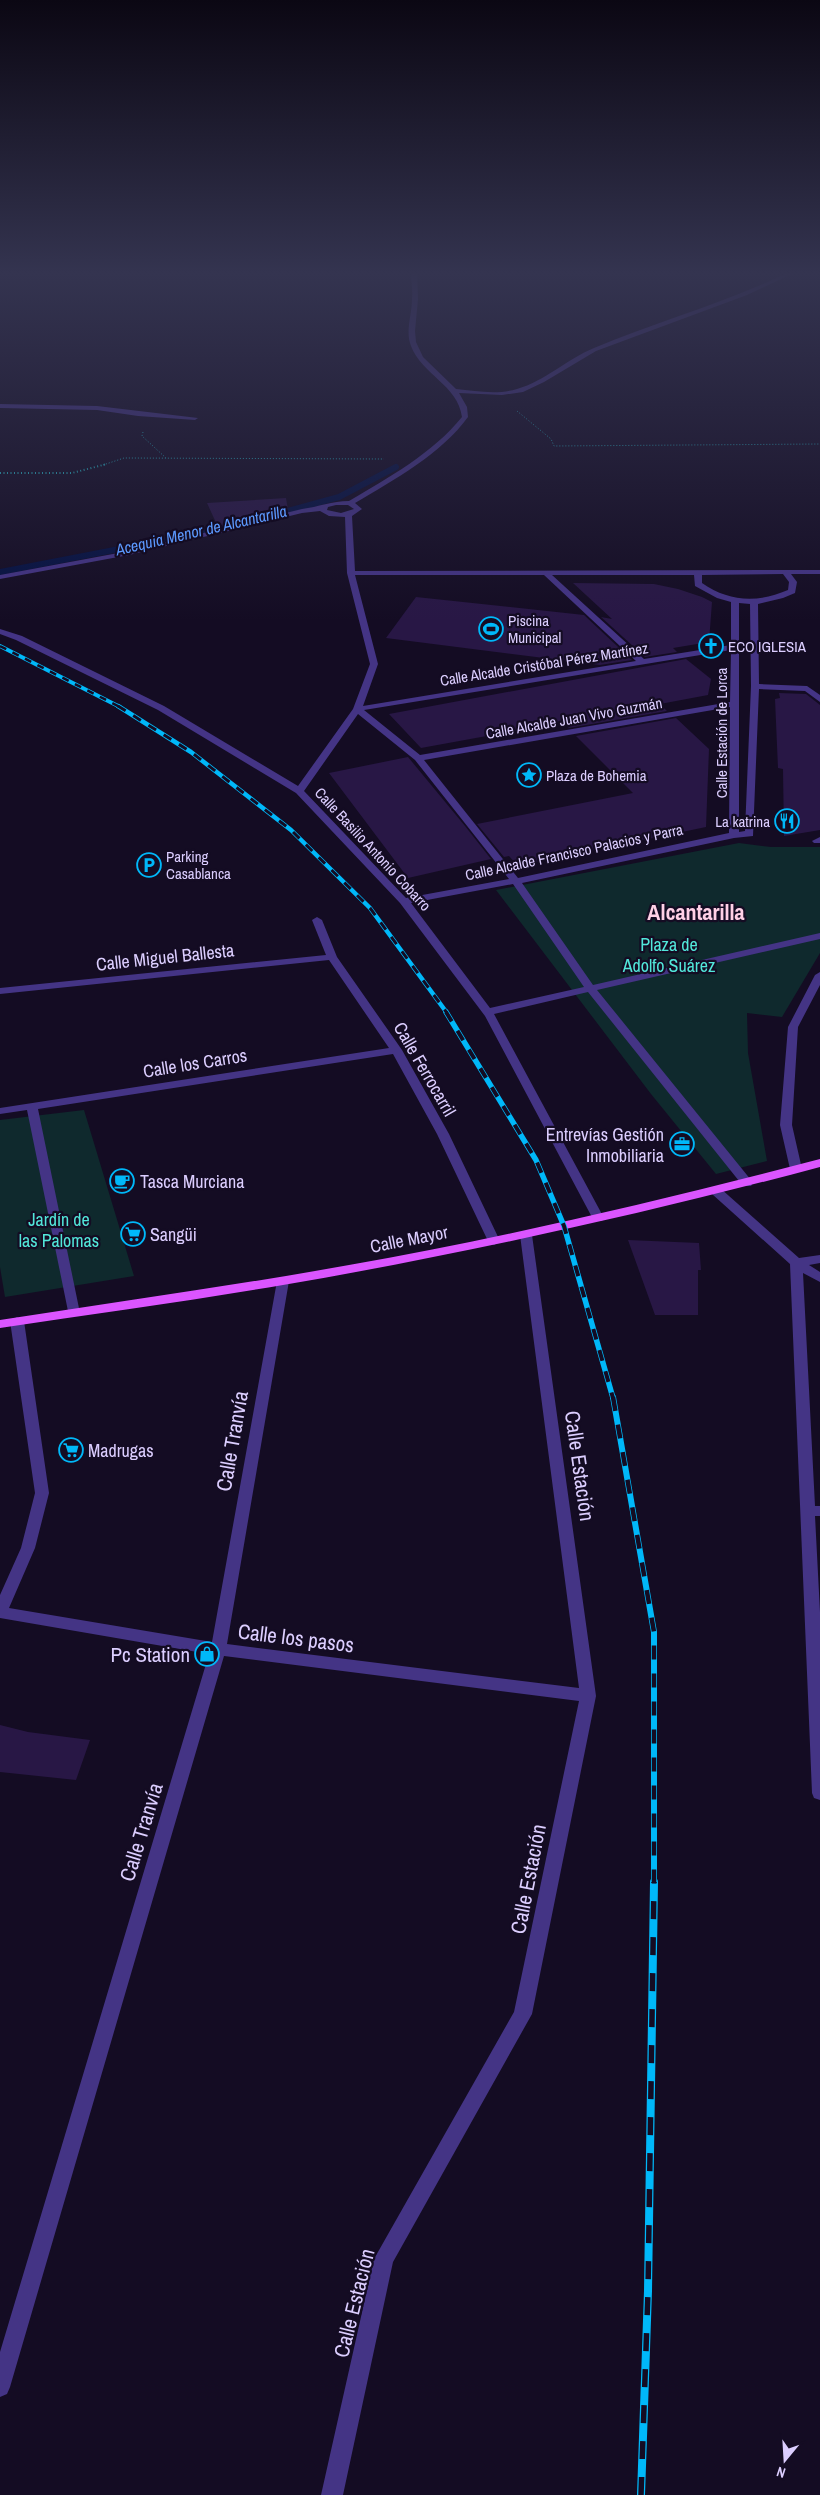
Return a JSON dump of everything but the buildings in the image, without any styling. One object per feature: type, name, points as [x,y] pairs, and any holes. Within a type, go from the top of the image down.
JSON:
[{"type":"main road","name":"Calle Mayor","points":[[0,1324],[283,1281],[526,1235],[716,1191],[820,1163]]},
{"type":"street","points":[[0,577],[129,553],[302,511],[323,508],[336,503],[350,503],[417,459],[461,425],[465,417],[465,408],[452,388]]},
{"type":"street","points":[[455,391],[494,394],[524,388]]},
{"type":"street","points":[[0,406],[97,408],[153,416],[195,418]]},
{"type":"street","points":[[323,508],[330,514],[348,515],[358,509],[350,503]]},
{"type":"street","points":[[299,791],[357,709],[374,664],[351,573],[348,515]]},
{"type":"street","points":[[698,572],[698,584],[711,594],[735,601],[754,602],[776,599],[792,591],[793,582],[785,572]]},
{"type":"street","points":[[351,573],[820,572]]},
{"type":"street","points":[[546,573],[642,662]]},
{"type":"street","name":"Calle Estación de Lorca","points":[[734,835],[735,601]]},
{"type":"street","name":"Calle Estación de Lorca","points":[[750,834],[755,686],[754,602]]},
{"type":"street","name":"Calle Basilio Antonio Cobarro","points":[[0,631],[19,638],[160,708],[299,791],[404,901],[487,1012],[598,1218]]},
{"type":"street","name":"Calle Alcalde Cristóbal Pérez Martínez","points":[[357,709],[735,647]]},
{"type":"street","points":[[755,686],[807,689],[820,700]]},
{"type":"street","name":"Calle Alcalde Juan Vivo Guzmán","points":[[418,758],[735,704]]},
{"type":"street","points":[[357,709],[418,758],[516,881],[589,987],[747,1183]]},
{"type":"street","name":"Calle Alcalde Francisco Palacios y Parra","points":[[404,901],[516,881],[734,835],[750,834]]},
{"type":"street","name":"Calle Ferrocarril","points":[[317,920],[332,957],[396,1050],[443,1134],[494,1241]]},
{"type":"street","points":[[487,1012],[589,987],[820,936]]},
{"type":"street","name":"Calle Miguel Ballesta","points":[[0,991],[332,957]]},
{"type":"street","points":[[796,1169],[786,1125],[793,1027],[820,975]]},
{"type":"street","name":"Calle los Carros","points":[[0,1111],[396,1050]]},
{"type":"street","points":[[32,1106],[74,1313]]},
{"type":"street","points":[[716,1191],[796,1263],[820,1278]]},
{"type":"street","name":"Calle Estación","points":[[332,2495],[384,2259],[523,2014],[588,1696],[526,1235]]},
{"type":"street","points":[[796,1263],[820,1259]]},
{"type":"street","points":[[796,1263],[813,1512],[820,1792]]},
{"type":"street","name":"Calle Tranvía","points":[[0,2387],[218,1649],[283,1281]]},
{"type":"street","points":[[0,1612],[28,1548],[42,1493],[17,1321]]},
{"type":"street","name":"Calle los pasos","points":[[0,1612],[218,1649],[588,1696]]},
{"type":"path","points":[[494,394],[533,423],[551,439],[554,446],[820,444]]},
{"type":"path","points":[[153,416],[142,436],[166,458]]},
{"type":"path","points":[[0,473],[72,473],[124,458],[417,459]]},
{"type":"green space","name":"Plaza de Adolfo Suárez","points":[[739,843],[771,847],[820,847],[820,953],[782,1017],[747,1013],[748,1053],[767,1161],[716,1174],[651,1094],[496,890]]},
{"type":"green space","name":"Jardín de las Palomas","points":[[84,1110],[134,1276],[5,1297],[0,1267],[0,1120]]},
{"type":"waterway","name":"Acequia Menor de Alcantarilla","points":[[0,572],[218,530],[339,497],[396,467]]},
{"type":"railway","points":[[0,646],[120,707]]},
{"type":"railway","points":[[118,706],[191,752],[291,830],[370,908],[447,1013]]},
{"type":"railway","points":[[446,1012],[536,1160],[564,1226],[613,1398]]},
{"type":"railway","points":[[613,1397],[654,1632],[654,1882]]},
{"type":"railway","points":[[641,2495],[648,2291],[654,1882]]},
{"type":"place","name":"Piscina Municipal","points":[[491,629]]},
{"type":"place","name":"ECO IGLESIA","points":[[711,646]]},
{"type":"place","name":"Plaza de Bohemia","points":[[529,775]]},
{"type":"place","name":"La katrina","points":[[787,821]]},
{"type":"place","name":"Parking Casablanca","points":[[149,865]]},
{"type":"place","name":"Entrevías Gestión Inmobiliaria","points":[[682,1144]]},
{"type":"place","name":"Tasca Murciana","points":[[122,1181]]},
{"type":"place","name":"Sangüi","points":[[133,1234]]},
{"type":"place","name":"Madrugas","points":[[71,1450]]},
{"type":"place","name":"Pc Station","points":[[207,1654]]},
{"type":"district","name":"Alcantarilla","points":[[696,912]]}]
